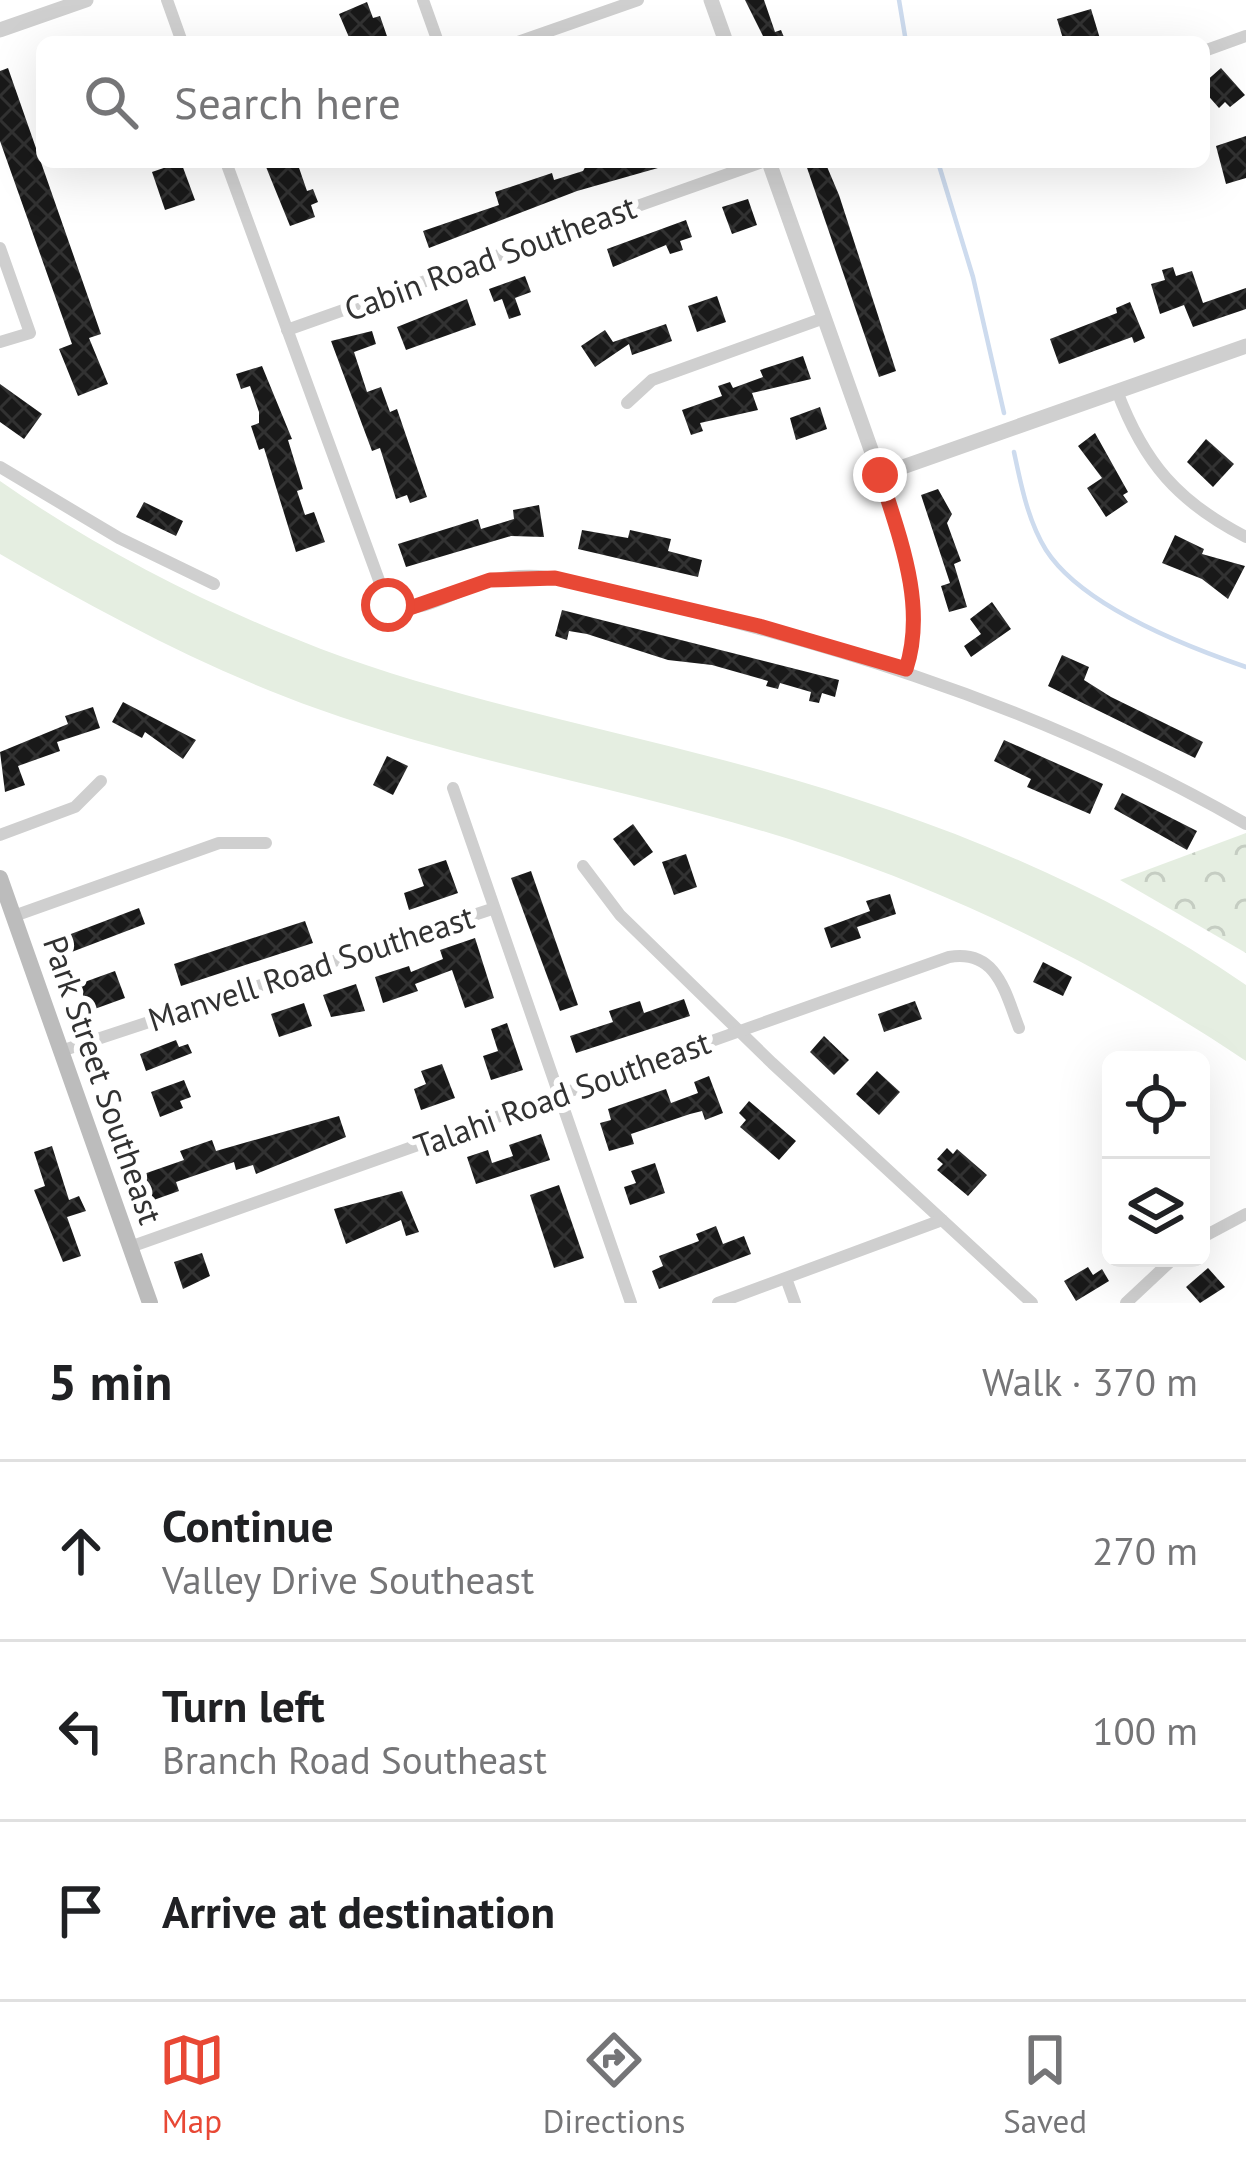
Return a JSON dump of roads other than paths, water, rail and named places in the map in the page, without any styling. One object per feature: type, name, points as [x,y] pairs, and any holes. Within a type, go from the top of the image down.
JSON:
[{"type":"main road","name":"Park Street Southeast","points":[[0,878],[150,1303]]},
{"type":"street","points":[[0,30],[86,0]]},
{"type":"street","points":[[167,0],[180,36]]},
{"type":"street","points":[[423,0],[436,36]]},
{"type":"street","points":[[535,36],[638,0]]},
{"type":"street","points":[[711,0],[724,36]]},
{"type":"street","points":[[1210,49],[1246,36]]},
{"type":"street","points":[[228,168],[386,602],[396,610],[490,580],[555,578],[759,626],[906,669],[1073,735],[1246,824]]},
{"type":"street","name":"Cabin Road Southeast","points":[[287,330],[748,168]]},
{"type":"street","points":[[767,168],[880,475],[909,581],[913,638],[906,669]]},
{"type":"street","points":[[0,342],[30,333],[1,253]]},
{"type":"street","points":[[626,403],[652,380],[824,318]]},
{"type":"street","points":[[880,475],[1246,346]]},
{"type":"street","points":[[1117,391],[1156,472],[1188,504],[1246,537]]},
{"type":"street","points":[[0,466],[119,538],[214,584]]},
{"type":"street","points":[[0,836],[75,807],[101,781]]},
{"type":"street","points":[[453,788],[631,1303]]},
{"type":"street","points":[[14,916],[219,843],[266,843]]},
{"type":"street","points":[[584,866],[620,915],[1032,1303]]},
{"type":"street","name":"Manvell Road Southeast","points":[[61,1051],[492,909]]},
{"type":"street","name":"Talahi Road Southeast","points":[[130,1247],[949,957],[987,956],[1019,1028]]},
{"type":"street","points":[[1210,1233],[1246,1214]]},
{"type":"street","points":[[718,1303],[942,1220]]},
{"type":"street","points":[[1126,1303],[1164,1267]]},
{"type":"street","points":[[787,1281],[794,1303]]},
{"type":"waterway","points":[[899,0],[905,36]]},
{"type":"waterway","points":[[940,168],[973,277],[1004,413]]},
{"type":"waterway","points":[[1014,452],[1034,527],[1062,570],[1137,622],[1246,667]]}]
